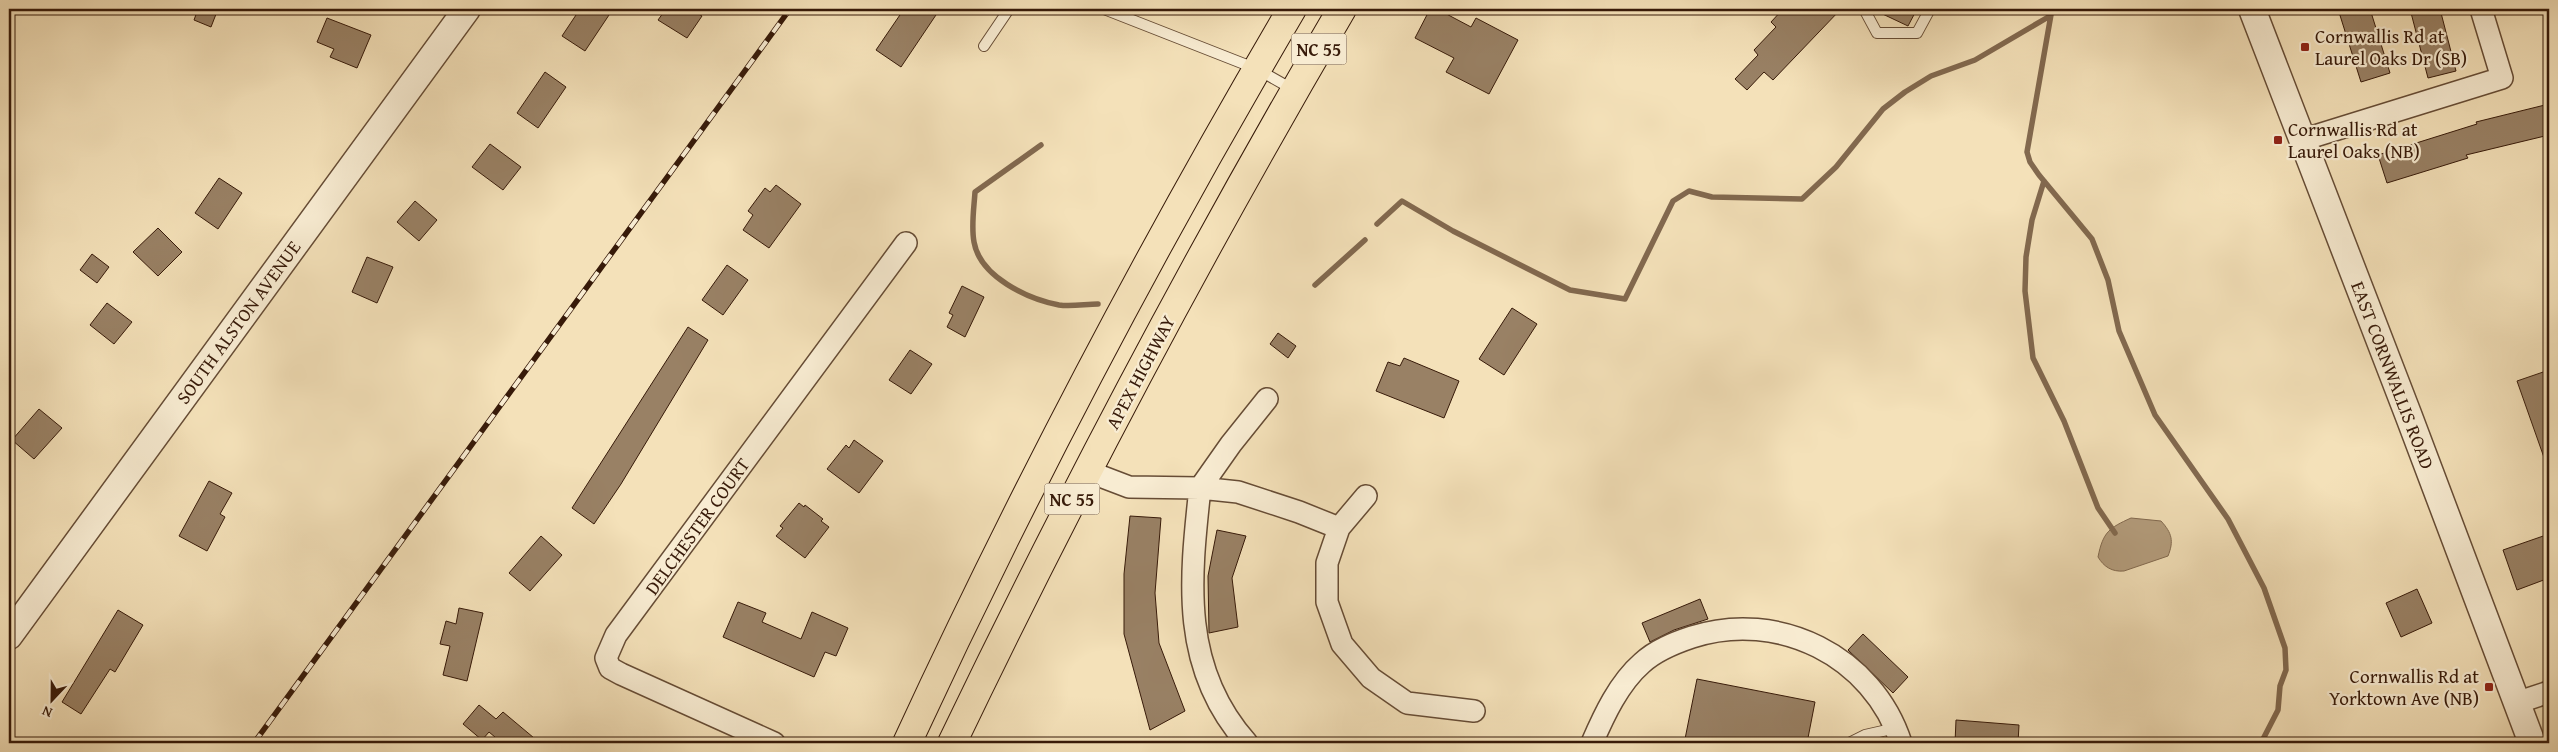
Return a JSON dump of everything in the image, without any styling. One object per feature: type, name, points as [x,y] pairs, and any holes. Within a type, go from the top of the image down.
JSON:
[{"type":"main road","name":"NC 55","points":[[907,743],[1005,538],[1087,377],[1292,9]]},
{"type":"main road","name":"APEX HIGHWAY","points":[[952,743],[1043,555],[1087,471],[1200,259],[1342,9]]},
{"type":"street","name":"SOUTH ALSTON AVENUE","points":[[9,636],[467,9]]},
{"type":"street","name":"EAST CORNWALLIS ROAD","points":[[2252,9],[2518,702],[2532,743]]},
{"type":"street","points":[[2302,140],[2502,78],[2480,9]]},
{"type":"street","name":"DELCHESTER COURT","points":[[774,743],[746,737],[610,668],[606,658],[608,650],[616,636],[906,242]]},
{"type":"street","points":[[1246,743],[1235,731],[1212,694],[1198,653],[1192,602],[1193,553],[1200,488],[1231,444],[1267,399]]},
{"type":"street","points":[[1087,471],[1128,487],[1200,488],[1238,492],[1299,512],[1339,528]]},
{"type":"street","points":[[1366,496],[1339,528],[1327,563],[1327,602],[1342,644],[1371,678],[1408,702],[1474,711]]},
{"type":"street","points":[[1592,743],[1616,694],[1641,663],[1669,644],[1716,629],[1772,630],[1817,646],[1851,667],[1877,695],[1898,736]]},
{"type":"street","points":[[2518,702],[2549,692]]},
{"type":"lane","points":[[984,46],[1009,9]]},
{"type":"lane","points":[[1104,9],[1257,69],[1295,90]]},
{"type":"lane","points":[[1864,9],[1877,33],[1917,33],[1930,9]]},
{"type":"lane","points":[[1849,743],[1866,735],[1898,736]]},
{"type":"shaded area","points":[[2131,518],[2161,521],[2168,529],[2171,537],[2168,556],[2124,571],[2112,570],[2103,564],[2098,557],[2102,542],[2112,528]]},
{"type":"building","points":[[198,9],[218,9],[211,27],[194,20]]},
{"type":"building","points":[[580,9],[613,9],[585,51],[562,36]]},
{"type":"building","points":[[666,9],[690,9],[702,16],[687,38],[658,20]]},
{"type":"building","points":[[904,9],[940,9],[901,67],[876,50]]},
{"type":"building","points":[[1430,9],[1437,9],[1471,27],[1476,18],[1518,40],[1489,94],[1446,72],[1454,58],[1415,38]]},
{"type":"building","points":[[1783,9],[1841,9],[1773,80],[1764,72],[1747,90],[1735,79],[1758,55],[1754,50],[1776,27],[1771,22]]},
{"type":"building","points":[[1872,9],[1917,9],[1908,26]]},
{"type":"building","points":[[2338,9],[2370,9],[2390,73],[2361,82]]},
{"type":"building","points":[[2410,9],[2440,9],[2456,71],[2428,78]]},
{"type":"building","points":[[327,18],[371,35],[357,68],[330,57],[334,49],[317,42]]},
{"type":"building","points":[[545,72],[566,87],[538,128],[517,113]]},
{"type":"building","points":[[2549,104],[2549,135],[2466,155],[2468,158],[2387,183],[2378,155],[2477,124],[2476,122]]},
{"type":"building","points":[[490,144],[521,167],[503,190],[472,167]]},
{"type":"building","points":[[219,178],[242,193],[218,229],[195,213]]},
{"type":"building","points":[[776,185],[801,204],[769,248],[743,230],[753,215],[748,211],[765,188],[770,192]]},
{"type":"building","points":[[415,201],[437,220],[419,241],[397,222]]},
{"type":"building","points":[[158,228],[182,252],[158,276],[133,252]]},
{"type":"building","points":[[92,254],[109,267],[97,283],[80,270]]},
{"type":"building","points":[[367,257],[393,267],[377,303],[352,292]]},
{"type":"building","points":[[727,265],[748,280],[723,315],[702,300]]},
{"type":"building","points":[[962,286],[984,297],[965,337],[947,327],[953,315],[949,313]]},
{"type":"building","points":[[107,303],[132,322],[114,344],[90,325]]},
{"type":"building","points":[[1512,308],[1537,324],[1504,375],[1479,359]]},
{"type":"building","points":[[688,327],[708,340],[621,484],[594,524],[572,508]]},
{"type":"building","points":[[1278,333],[1296,346],[1288,358],[1270,344]]},
{"type":"building","points":[[910,350],[932,364],[911,394],[889,380]]},
{"type":"building","points":[[1404,358],[1459,381],[1444,418],[1376,391],[1388,362],[1400,366]]},
{"type":"building","points":[[2549,370],[2549,466],[2547,466],[2517,381]]},
{"type":"building","points":[[39,409],[62,428],[34,459],[12,440]]},
{"type":"building","points":[[854,440],[883,461],[859,493],[827,469],[846,445],[849,448]]},
{"type":"building","points":[[209,481],[232,493],[220,514],[225,517],[207,551],[179,536]]},
{"type":"building","points":[[799,503],[804,507],[805,505],[823,519],[821,521],[829,527],[805,558],[776,536],[783,528],[780,526]]},
{"type":"building","points":[[1130,516],[1161,518],[1155,593],[1159,643],[1185,711],[1150,730],[1124,634],[1124,574]]},
{"type":"building","points":[[1217,530],[1246,536],[1232,578],[1238,627],[1209,633],[1208,576]]},
{"type":"building","points":[[2549,534],[2549,578],[2517,590],[2503,550]]},
{"type":"building","points":[[541,536],[562,555],[530,591],[509,573]]},
{"type":"building","points":[[2417,589],[2432,623],[2401,637],[2386,603]]},
{"type":"building","points":[[1700,599],[1708,619],[1674,630],[1650,642],[1642,623]]},
{"type":"building","points":[[738,602],[766,613],[762,622],[801,639],[812,612],[848,628],[836,656],[825,652],[814,677],[723,637]]},
{"type":"building","points":[[459,608],[483,613],[467,681],[443,675],[450,646],[440,644],[446,621],[456,624]]},
{"type":"building","points":[[118,610],[143,625],[115,672],[110,669],[81,714],[62,702]]},
{"type":"building","points":[[1863,634],[1908,677],[1893,693],[1848,650]]},
{"type":"building","points":[[1697,679],[1815,702],[1807,743],[1708,743],[1685,739]]},
{"type":"building","points":[[479,705],[496,719],[503,712],[540,743],[502,743],[489,732],[482,740],[463,724]]},
{"type":"building","points":[[1956,720],[2019,725],[2018,743],[1955,743]]},
{"type":"waterway","points":[[2052,9],[2027,152],[2030,162],[2039,175],[2092,239],[2108,280],[2119,331],[2155,415],[2228,519],[2264,588],[2285,648],[2286,670],[2280,686],[2278,710],[2261,743]]},
{"type":"waterway","points":[[1377,224],[1402,201],[1453,231],[1570,290],[1625,299],[1673,201],[1689,191],[1712,197],[1802,199],[1836,167],[1883,109],[1905,92],[1931,76],[1975,60],[2050,16]]},
{"type":"waterway","points":[[1041,145],[975,192],[973,230],[978,255],[995,276],[1033,298],[1064,306],[1098,304]]},
{"type":"waterway","points":[[2044,181],[2032,220],[2026,257],[2025,291],[2033,358],[2064,421],[2098,508],[2115,533]]},
{"type":"waterway","points":[[1315,285],[1365,240]]},
{"type":"railway","points":[[254,743],[790,9]]},
{"type":"place","name":"Cornwallis Rd at Laurel Oaks Dr (SB)","points":[[2305,47]]},
{"type":"place","name":"Cornwallis Rd at Laurel Oaks (NB)","points":[[2278,140]]},
{"type":"place","name":"Cornwallis Rd at Yorktown Ave (NB)","points":[[2489,687]]}]
